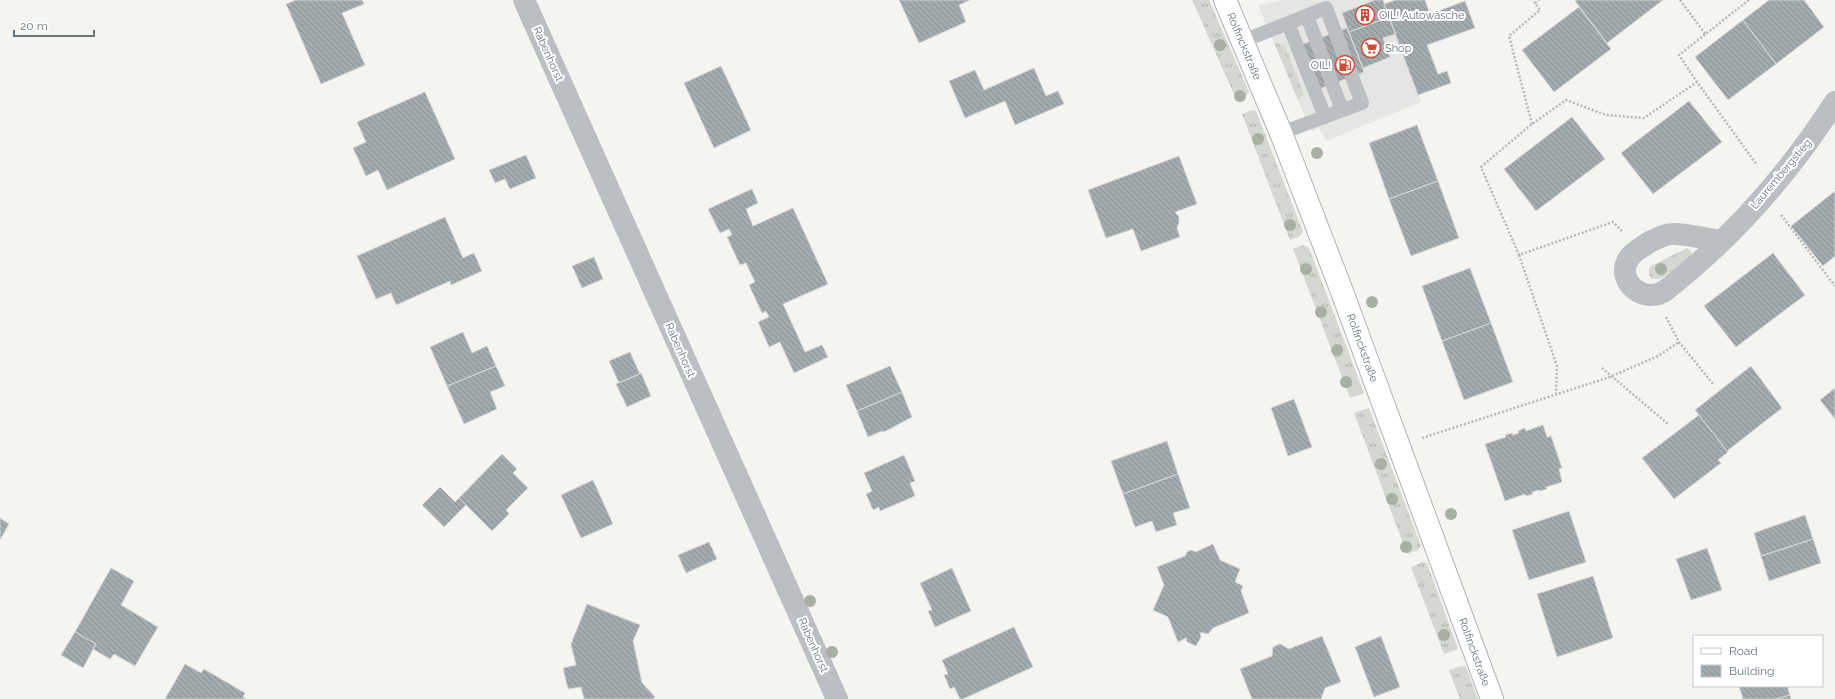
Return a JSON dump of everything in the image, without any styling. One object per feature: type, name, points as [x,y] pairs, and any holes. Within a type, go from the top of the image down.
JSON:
[{"type":"main road","name":"Rolfinckstraße","points":[[1225,0],[1281,133],[1341,289],[1492,699]]},
{"type":"street","name":"Rabenhorst","points":[[524,0],[837,699]]},
{"type":"street","name":"Laurembergstieg","points":[[1655,295],[1663,292],[1698,264],[1769,190],[1812,138],[1835,102]]},
{"type":"street","points":[[1655,295],[1639,293],[1627,280],[1626,265],[1629,258],[1639,248],[1659,237],[1673,234],[1721,241]]},
{"type":"lane","points":[[1243,41],[1326,8],[1362,103],[1281,133]]},
{"type":"lane","points":[[1307,16],[1342,110]]},
{"type":"lane","points":[[1288,23],[1325,117]]},
{"type":"path","points":[[1532,124],[1509,36],[1540,10],[1535,3],[1539,0]]},
{"type":"path","points":[[1680,0],[1706,35]]},
{"type":"path","points":[[1749,0],[1679,55],[1835,286]]},
{"type":"path","points":[[1556,395],[1557,366],[1519,255],[1481,167],[1532,124],[1566,100],[1606,115],[1644,118],[1697,82]]},
{"type":"path","points":[[1519,255],[1613,222],[1639,248]]},
{"type":"path","points":[[1655,295],[1679,342],[1713,384]]},
{"type":"path","points":[[1399,447],[1610,377],[1658,356],[1679,342]]},
{"type":"path","points":[[1602,368],[1610,377],[1668,424]]},
{"type":"shaded area","name":"OIL!","points":[[1283,0],[1383,0],[1421,102],[1326,141],[1319,128],[1311,131],[1258,5]]},
{"type":"green space","points":[[1192,0],[1209,0],[1249,92],[1245,97],[1237,101]]},
{"type":"green space","points":[[1274,42],[1285,46],[1304,94],[1298,100]]},
{"type":"green space","points":[[1252,110],[1256,111],[1303,232],[1299,237],[1290,240],[1242,114]]},
{"type":"green space","points":[[1303,245],[1309,248],[1364,393],[1350,398],[1293,249]]},
{"type":"green space","points":[[1687,248],[1692,252],[1690,259],[1660,279],[1652,279],[1649,275],[1651,266]]},
{"type":"green space","points":[[1369,408],[1421,546],[1418,550],[1407,554],[1354,413]]},
{"type":"green space","points":[[1423,562],[1427,563],[1458,649],[1444,654],[1411,567]]},
{"type":"green space","points":[[1461,666],[1466,667],[1478,699],[1460,699],[1449,670]]},
{"type":"building","points":[[296,0],[362,0],[364,4],[342,13],[365,65],[321,84],[286,4]]},
{"type":"building","points":[[899,0],[970,0],[959,5],[966,22],[919,43]]},
{"type":"building","name":"OIL! Autowäsche","points":[[1375,0],[1383,0],[1389,17],[1349,32],[1342,13]]},
{"type":"building","points":[[1396,0],[1425,0],[1430,14],[1465,1],[1475,28],[1427,45],[1438,74],[1447,71],[1451,83],[1418,95],[1384,4]]},
{"type":"building","points":[[1663,0],[1607,43],[1575,1]]},
{"type":"building","points":[[1769,0],[1804,0],[1824,27],[1776,64],[1743,20]]},
{"type":"building","points":[[1579,7],[1611,49],[1554,92],[1522,50]]},
{"type":"building","name":"Shop","points":[[1389,17],[1396,34],[1383,38],[1390,57],[1363,68],[1349,32]]},
{"type":"building","points":[[1743,20],[1776,64],[1728,100],[1695,57]]},
{"type":"building","points":[[1347,28],[1364,72],[1311,92],[1298,46]]},
{"type":"building","points":[[721,66],[751,130],[714,148],[684,83]]},
{"type":"building","points":[[1034,68],[1046,96],[1058,91],[1064,104],[1015,125],[1005,101],[965,118],[949,81],[975,70],[984,90]]},
{"type":"building","points":[[425,92],[455,159],[387,190],[378,170],[366,176],[353,148],[366,142],[357,122]]},
{"type":"building","points":[[1689,101],[1722,142],[1653,194],[1621,153]]},
{"type":"building","points":[[1572,117],[1605,159],[1536,211],[1504,169]]},
{"type":"building","points":[[1417,125],[1438,181],[1389,199],[1369,143]]},
{"type":"building","points":[[526,155],[536,178],[510,189],[505,179],[495,183],[489,170]]},
{"type":"building","points":[[1179,156],[1197,204],[1175,212],[1179,217],[1177,228],[1180,237],[1141,251],[1133,229],[1106,238],[1088,190]]},
{"type":"building","points":[[1438,181],[1459,238],[1411,256],[1389,199]]},
{"type":"building","points":[[752,189],[758,203],[746,209],[753,226],[793,208],[828,284],[783,304],[805,352],[822,345],[828,357],[794,373],[780,342],[769,347],[758,322],[769,317],[766,311],[762,313],[749,285],[755,282],[746,263],[740,265],[727,237],[732,235],[729,229],[720,233],[708,209]]},
{"type":"building","points":[[1835,191],[1835,256],[1823,266],[1791,226]]},
{"type":"building","points":[[445,217],[463,258],[474,253],[482,271],[451,285],[450,281],[396,305],[391,293],[376,299],[357,256]]},
{"type":"building","points":[[1773,253],[1805,295],[1736,347],[1704,306]]},
{"type":"building","points":[[594,257],[603,279],[582,288],[572,266]]},
{"type":"building","points":[[1470,268],[1491,323],[1442,341],[1422,286]]},
{"type":"building","points":[[1491,323],[1513,382],[1464,400],[1442,341]]},
{"type":"building","points":[[463,332],[472,353],[487,346],[496,366],[447,386],[430,347]]},
{"type":"building","points":[[630,352],[640,374],[619,383],[609,361]]},
{"type":"building","points":[[496,366],[505,386],[490,392],[497,409],[464,424],[447,386]]},
{"type":"building","points":[[890,366],[902,392],[857,411],[846,385]]},
{"type":"building","points":[[1751,366],[1782,408],[1727,451],[1695,410]]},
{"type":"building","points":[[641,373],[651,396],[627,407],[616,384]]},
{"type":"building","points":[[1835,388],[1835,419],[1820,400]]},
{"type":"building","points":[[902,392],[912,417],[884,432],[882,431],[868,437],[857,411]]},
{"type":"building","points":[[1294,399],[1312,447],[1288,456],[1271,408]]},
{"type":"building","points":[[1699,415],[1728,452],[1718,460],[1721,463],[1674,499],[1642,458]]},
{"type":"building","points":[[1543,425],[1547,437],[1551,436],[1562,468],[1559,469],[1562,482],[1546,487],[1547,489],[1532,492],[1533,494],[1526,496],[1525,494],[1505,501],[1485,444],[1506,437],[1505,435],[1519,433],[1518,431],[1525,428],[1526,431]]},
{"type":"building","points":[[1167,441],[1178,474],[1123,494],[1111,461]]},
{"type":"building","points":[[502,454],[517,469],[513,473],[528,488],[506,510],[509,514],[492,531],[459,498]]},
{"type":"building","points":[[904,455],[915,481],[910,483],[915,496],[880,511],[879,507],[873,510],[866,494],[872,491],[864,473]]},
{"type":"building","points":[[1178,474],[1190,508],[1173,513],[1177,525],[1156,532],[1152,521],[1135,527],[1123,494]]},
{"type":"building","points":[[593,480],[613,524],[581,538],[561,495]]},
{"type":"building","points":[[440,487],[455,502],[459,498],[466,505],[444,527],[422,505]]},
{"type":"building","points":[[1569,511],[1586,562],[1529,580],[1512,530]]},
{"type":"building","points":[[1805,515],[1813,539],[1761,556],[1754,533]]},
{"type":"building","points":[[0,518],[9,524],[0,540]]},
{"type":"building","points":[[1813,539],[1821,563],[1769,581],[1761,556]]},
{"type":"building","points":[[709,542],[717,559],[686,573],[678,555]]},
{"type":"building","points":[[1213,544],[1220,560],[1240,569],[1235,582],[1243,586],[1241,591],[1249,613],[1213,628],[1208,634],[1200,632],[1201,637],[1196,646],[1187,642],[1186,638],[1178,642],[1168,617],[1153,610],[1164,585],[1157,567],[1185,556],[1187,552],[1191,550],[1196,552]]},
{"type":"building","points":[[1707,548],[1722,590],[1691,600],[1676,559]]},
{"type":"building","points":[[111,568],[134,581],[121,605],[158,627],[135,666],[114,654],[110,659],[93,649],[96,644],[75,632]]},
{"type":"building","points":[[952,568],[971,611],[935,627],[928,611],[932,610],[920,583]]},
{"type":"building","points":[[1593,576],[1613,638],[1557,657],[1537,594]]},
{"type":"building","points":[[587,604],[640,625],[633,641],[642,683],[655,697],[653,699],[584,699],[581,687],[568,689],[563,668],[576,665],[571,644]]},
{"type":"building","points":[[1014,627],[1033,667],[963,699],[960,699],[954,687],[950,689],[944,675],[948,674],[942,660]]},
{"type":"building","points":[[75,632],[96,644],[83,668],[61,655]]},
{"type":"building","points":[[1322,636],[1341,682],[1325,688],[1321,699],[1252,699],[1240,669],[1272,656],[1273,647],[1280,644],[1289,649]]},
{"type":"building","points":[[1381,636],[1400,687],[1374,697],[1355,647]]},
{"type":"building","points":[[185,664],[201,673],[204,669],[245,693],[243,697],[246,699],[165,699]]},
{"type":"building","points":[[1739,687],[1787,687],[1790,695],[1776,699],[1743,699]]},
{"type":"building","points":[[1790,695],[1791,699],[1776,699]]},
{"type":"place","name":"OIL! Autowäsche","points":[[1365,15]]},
{"type":"place","name":"Shop","points":[[1371,48]]},
{"type":"place","name":"OIL!","points":[[1345,65]]}]
